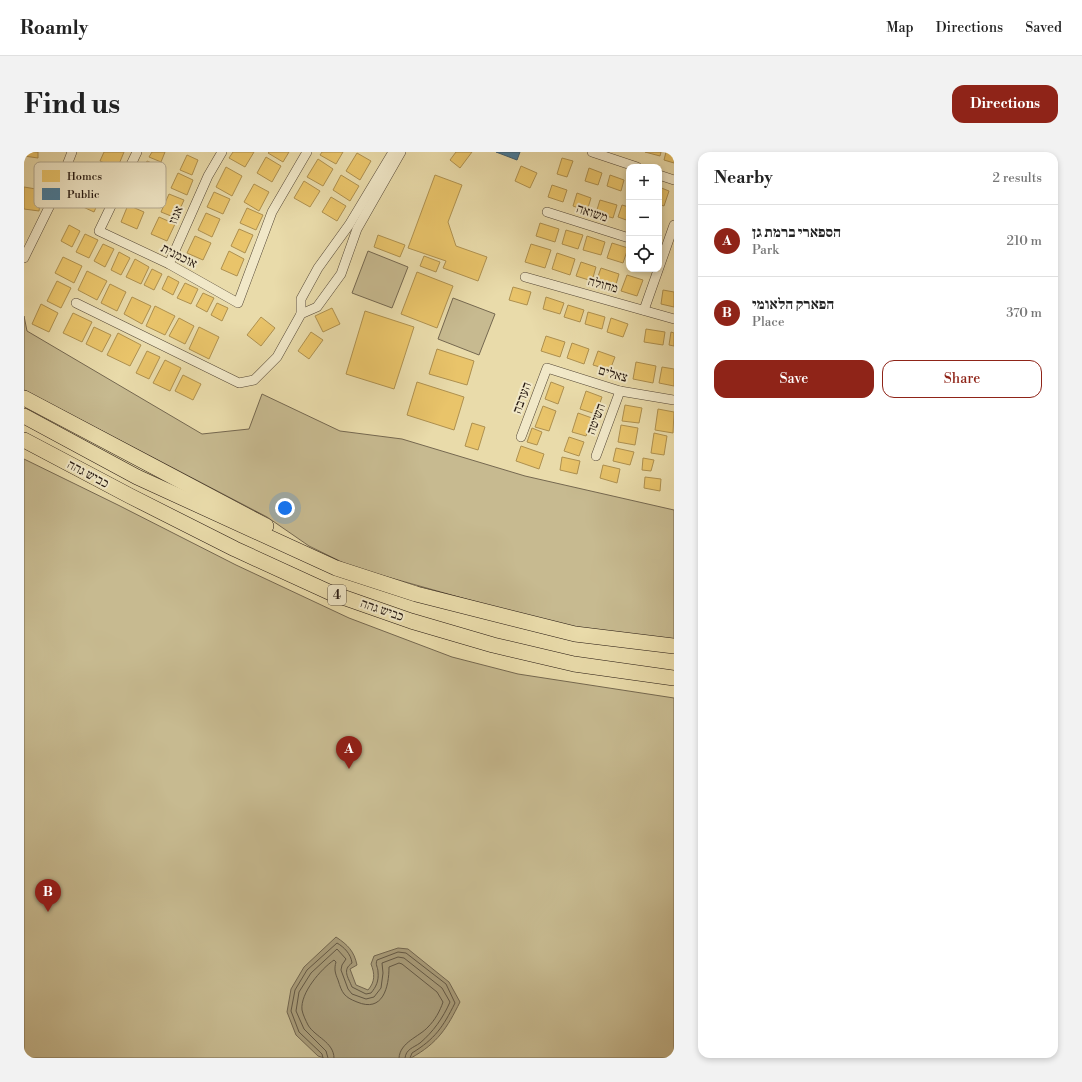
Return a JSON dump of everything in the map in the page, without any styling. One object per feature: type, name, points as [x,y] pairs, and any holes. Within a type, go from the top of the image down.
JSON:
[{"type":"highway","points":[[24,398],[263,524],[304,553]]},
{"type":"highway","name":"כביש גהה","points":[[24,416],[137,477],[336,568],[416,594],[575,634],[674,646]]},
{"type":"highway","name":"כביש גהה","points":[[24,440],[235,549],[331,593],[411,621],[493,645],[574,664],[674,678]]},
{"type":"street","points":[[68,162],[72,152]]},
{"type":"street","name":"אוכמנית","points":[[132,162],[137,152]]},
{"type":"street","name":"אגוז","points":[[169,264],[208,176],[222,152]]},
{"type":"street","name":"אוכמנית","points":[[110,208],[99,232],[169,264],[238,302],[272,212],[307,152]]},
{"type":"street","points":[[381,152],[393,156]]},
{"type":"street","points":[[76,303],[239,383],[254,380],[277,357],[301,314],[301,299],[318,268],[353,227],[393,156],[401,152]]},
{"type":"street","points":[[592,152],[628,164]]},
{"type":"street","points":[[662,176],[674,180]]},
{"type":"street","points":[[24,258],[49,208]]},
{"type":"street","name":"משואה","points":[[547,212],[626,237]]},
{"type":"street","points":[[662,249],[674,225]]},
{"type":"street","points":[[301,314],[317,307],[341,274],[353,227]]},
{"type":"street","points":[[644,310],[655,272]]},
{"type":"street","name":"מחולה","points":[[525,277],[674,319]]},
{"type":"street","name":"צאלים","points":[[547,368],[620,391],[674,400]]},
{"type":"street","name":"הערבה","points":[[521,437],[547,368]]},
{"type":"street","name":"השיטה","points":[[596,456],[620,391]]},
{"type":"shaded area","points":[[368,251],[408,267],[392,308],[352,293]]},
{"type":"shaded area","points":[[453,298],[495,314],[479,355],[438,339]]},
{"type":"shaded area","points":[[24,316],[27,331],[202,434],[249,429],[262,394],[340,431],[402,439],[525,476],[674,510],[674,642],[558,625],[352,567],[309,546],[267,517],[24,390]]},
{"type":"shaded area","points":[[24,459],[236,565],[349,618],[452,657],[518,674],[674,698],[674,1058],[24,1058]]},
{"type":"water","points":[[336,937],[347,946],[354,956],[357,965],[350,969],[356,985],[368,990],[373,981],[374,975],[371,964],[374,956],[398,948],[408,949],[449,982],[460,1002],[451,1020],[435,1041],[411,1058],[324,1058],[318,1056],[296,1035],[287,1012],[291,989],[304,967]]},
{"type":"building: Homes","points":[[24,152],[38,152],[38,158],[24,156]]},
{"type":"building: Homes","points":[[104,152],[124,152],[120,162],[100,161]]},
{"type":"building: Homes","points":[[152,152],[165,152],[161,162],[149,157]]},
{"type":"building: Homes","points":[[233,152],[254,152],[245,167],[229,158]]},
{"type":"building: Homes","points":[[289,152],[283,162],[268,153]]},
{"type":"building: Homes","points":[[322,152],[343,152],[336,164],[320,155]]},
{"type":"building: Homes","points":[[456,152],[472,152],[460,168],[450,160]]},
{"type":"building: Homes","points":[[645,152],[661,152],[660,156]]},
{"type":"building: Homes","points":[[666,152],[674,152],[674,163],[664,160]]},
{"type":"building: Homes","points":[[357,153],[371,161],[360,180],[346,171]]},
{"type":"building: Homes","points":[[187,155],[198,160],[192,175],[180,170]]},
{"type":"building: Homes","points":[[266,157],[281,166],[272,182],[257,173]]},
{"type":"building: Homes","points":[[562,158],[573,161],[567,177],[557,174]]},
{"type":"building: Homes","points":[[318,159],[333,169],[323,186],[307,177]]},
{"type":"building: Homes","points":[[521,166],[537,173],[530,188],[515,181]]},
{"type":"building: Homes","points":[[226,167],[242,176],[232,196],[216,187]]},
{"type":"building: Homes","points":[[589,168],[602,173],[598,185],[585,181]]},
{"type":"building: Homes","points":[[178,173],[193,180],[187,195],[171,188]]},
{"type":"building: Homes","points":[[341,175],[359,186],[350,201],[333,190]]},
{"type":"building: Homes","points":[[435,175],[462,185],[448,222],[456,246],[487,257],[478,281],[443,268],[446,261],[408,248]]},
{"type":"building: Homes","points":[[610,175],[624,180],[621,191],[607,186]]},
{"type":"building: Homes","points":[[304,181],[320,191],[310,207],[294,198]]},
{"type":"building: Homes","points":[[254,184],[269,192],[259,211],[244,202]]},
{"type":"building: Homes","points":[[552,185],[567,190],[563,202],[548,197]]},
{"type":"building: Homes","points":[[24,187],[34,189],[34,208],[39,208],[39,211],[24,209]]},
{"type":"building: Homes","points":[[662,188],[669,191],[664,206],[662,205]]},
{"type":"building: Homes","points":[[214,192],[230,199],[223,214],[207,207]]},
{"type":"building: Homes","points":[[577,193],[591,198],[587,211],[573,206]]},
{"type":"building: Homes","points":[[169,194],[184,200],[176,218],[161,212],[163,208],[166,208],[166,201]]},
{"type":"building: Homes","points":[[331,197],[346,206],[337,221],[322,212]]},
{"type":"building: Homes","points":[[600,200],[617,205],[613,218],[596,213]]},
{"type":"building: Homes","points":[[622,205],[626,206],[626,220],[618,217]]},
{"type":"building: Homes","points":[[85,208],[96,208],[94,212]]},
{"type":"building: Homes","points":[[127,208],[135,208],[144,212],[137,229],[121,222]]},
{"type":"building: Homes","points":[[247,208],[263,215],[256,230],[240,223]]},
{"type":"building: Homes","points":[[206,213],[220,219],[212,237],[198,230]]},
{"type":"building: Homes","points":[[159,217],[175,224],[167,241],[151,234]]},
{"type":"building: Homes","points":[[540,223],[559,229],[555,242],[536,236]]},
{"type":"building: Homes","points":[[69,225],[80,231],[72,247],[61,241]]},
{"type":"building: Homes","points":[[239,229],[253,235],[245,253],[231,246]]},
{"type":"building: Homes","points":[[566,230],[583,235],[578,249],[562,244]]},
{"type":"building: Homes","points":[[85,234],[98,240],[89,258],[76,252]]},
{"type":"building: Homes","points":[[378,235],[405,245],[400,257],[374,247]]},
{"type":"building: Homes","points":[[195,236],[211,243],[203,260],[187,253]]},
{"type":"building: Homes","points":[[587,236],[605,242],[601,255],[583,250]]},
{"type":"building: Homes","points":[[612,243],[626,247],[626,254],[623,263],[607,258]]},
{"type":"building: Homes","points":[[103,244],[114,249],[105,267],[94,261]]},
{"type":"building: Homes","points":[[531,244],[551,250],[545,268],[525,262]]},
{"type":"building: Homes","points":[[229,251],[244,259],[237,276],[221,269]]},
{"type":"building: Homes","points":[[119,252],[130,258],[121,275],[111,270]]},
{"type":"building: Homes","points":[[557,253],[575,259],[570,275],[552,269]]},
{"type":"building: Homes","points":[[424,256],[440,262],[436,272],[420,266]]},
{"type":"building: Homes","points":[[63,257],[82,266],[74,283],[55,273]]},
{"type":"building: Homes","points":[[135,259],[149,267],[141,284],[126,277]]},
{"type":"building: Homes","points":[[581,262],[596,267],[592,281],[576,276]]},
{"type":"building: Homes","points":[[601,268],[619,274],[615,288],[596,282]]},
{"type":"building: Homes","points":[[152,269],[162,274],[154,290],[144,285]]},
{"type":"building: Homes","points":[[87,271],[107,281],[97,300],[78,290]]},
{"type":"building: Homes","points":[[417,272],[453,286],[437,328],[401,314]]},
{"type":"building: Homes","points":[[627,275],[643,280],[637,296],[621,291]]},
{"type":"building: Homes","points":[[168,276],[179,282],[173,295],[162,289]]},
{"type":"building: Homes","points":[[57,281],[71,288],[61,308],[47,301]]},
{"type":"building: Homes","points":[[185,283],[198,289],[191,304],[177,298]]},
{"type":"building: Homes","points":[[110,284],[126,292],[117,311],[101,303]]},
{"type":"building: Homes","points":[[513,287],[531,292],[527,305],[509,300]]},
{"type":"building: Homes","points":[[663,290],[674,292],[674,307],[661,304]]},
{"type":"building: Homes","points":[[203,293],[214,298],[207,312],[196,306]]},
{"type":"building: Homes","points":[[132,297],[151,306],[142,324],[124,314]]},
{"type":"building: Homes","points":[[546,297],[564,303],[560,314],[543,309]]},
{"type":"building: Homes","points":[[217,303],[228,308],[222,321],[211,315]]},
{"type":"building: Homes","points":[[41,304],[58,313],[49,332],[32,324]]},
{"type":"building: Homes","points":[[568,305],[584,310],[580,322],[564,317]]},
{"type":"building: Homes","points":[[155,306],[175,316],[165,335],[146,326]]},
{"type":"building: Homes","points":[[332,308],[340,324],[323,332],[315,316]]},
{"type":"building: Homes","points":[[365,311],[414,327],[394,389],[346,374]]},
{"type":"building: Homes","points":[[588,312],[605,317],[602,329],[585,324]]},
{"type":"building: Homes","points":[[73,313],[92,322],[82,342],[63,333]]},
{"type":"building: Homes","points":[[261,317],[275,328],[261,346],[247,335]]},
{"type":"building: Homes","points":[[179,318],[194,326],[185,344],[169,336]]},
{"type":"building: Homes","points":[[611,318],[628,324],[623,337],[607,332]]},
{"type":"building: Homes","points":[[94,327],[111,335],[102,352],[86,344]]},
{"type":"building: Homes","points":[[199,327],[219,337],[209,359],[189,349]]},
{"type":"building: Homes","points":[[646,329],[665,332],[663,345],[644,342]]},
{"type":"building: Homes","points":[[311,332],[323,340],[309,359],[298,351]]},
{"type":"building: Homes","points":[[671,332],[674,333],[674,346],[669,345]]},
{"type":"building: Homes","points":[[118,333],[141,345],[130,366],[107,355]]},
{"type":"building: Homes","points":[[546,336],[565,342],[560,357],[541,351]]},
{"type":"building: Homes","points":[[572,343],[589,349],[584,364],[567,358]]},
{"type":"building: Homes","points":[[437,349],[474,361],[467,385],[429,374]]},
{"type":"building: Homes","points":[[147,351],[160,357],[149,379],[136,373]]},
{"type":"building: Homes","points":[[598,351],[615,357],[610,370],[593,365]]},
{"type":"building: Homes","points":[[165,360],[181,368],[170,391],[153,383]]},
{"type":"building: Homes","points":[[636,362],[656,366],[653,383],[633,379]]},
{"type":"building: Homes","points":[[662,367],[674,369],[674,386],[659,383]]},
{"type":"building: Homes","points":[[183,375],[201,384],[193,400],[175,391]]},
{"type":"building: Homes","points":[[417,382],[464,397],[454,430],[407,415]]},
{"type":"building: Homes","points":[[551,382],[564,387],[558,404],[545,399]]},
{"type":"building: Homes","points":[[586,391],[602,397],[596,414],[580,409]]},
{"type":"building: Homes","points":[[625,405],[642,408],[639,423],[622,421]]},
{"type":"building: Homes","points":[[543,406],[556,411],[549,431],[535,427]]},
{"type":"building: Homes","points":[[658,409],[674,412],[673,433],[655,430]]},
{"type":"building: Homes","points":[[578,413],[592,418],[586,436],[572,432]]},
{"type":"building: Homes","points":[[472,423],[485,427],[478,450],[465,446]]},
{"type":"building: Homes","points":[[621,425],[638,428],[635,445],[618,442]]},
{"type":"building: Homes","points":[[532,428],[542,432],[537,445],[527,442]]},
{"type":"building: Homes","points":[[654,433],[667,436],[664,455],[651,453]]},
{"type":"building: Homes","points":[[569,437],[584,442],[579,456],[564,451]]},
{"type":"building: Homes","points":[[521,446],[544,454],[539,469],[516,461]]},
{"type":"building: Homes","points":[[616,448],[634,452],[630,465],[613,461]]},
{"type":"building: Homes","points":[[562,457],[580,461],[577,474],[560,470]]},
{"type":"building: Homes","points":[[643,458],[654,460],[651,471],[642,470]]},
{"type":"building: Homes","points":[[603,465],[620,469],[617,483],[600,478]]},
{"type":"building: Homes","points":[[645,477],[661,479],[660,491],[644,488]]},
{"type":"building: Public","points":[[496,152],[520,152],[517,160]]},
{"type":"place","name":"הספארי ברמת גן","points":[[349,769]]},
{"type":"place","name":"הפארק הלאומי","points":[[48,912]]}]
